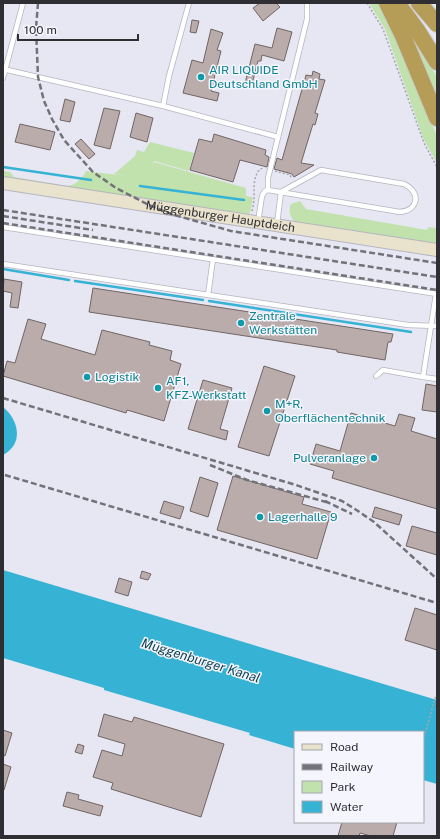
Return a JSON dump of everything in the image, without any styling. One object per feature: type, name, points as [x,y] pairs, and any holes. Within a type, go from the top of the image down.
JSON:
[{"type":"highway","points":[[386,3],[400,30],[437,118]]},
{"type":"highway","points":[[397,3],[437,61]]},
{"type":"highway","points":[[408,3],[437,61]]},
{"type":"highway","points":[[419,3],[437,24]]},
{"type":"street","name":"Müggenburger Hauptdeich","points":[[3,183],[437,250]]},
{"type":"lane","points":[[3,78],[4,69],[23,3]]},
{"type":"lane","points":[[163,106],[169,76],[189,3]]},
{"type":"lane","points":[[254,221],[265,191],[268,190],[268,178],[307,19],[307,3]]},
{"type":"lane","points":[[4,69],[163,106],[278,137]]},
{"type":"lane","points":[[268,190],[400,212],[406,212],[412,209],[416,198],[410,187],[404,184],[320,170],[281,192]]},
{"type":"lane","points":[[277,225],[281,192]]},
{"type":"lane","points":[[3,227],[436,294],[423,377]]},
{"type":"lane","points":[[208,295],[213,259]]},
{"type":"lane","points":[[3,264],[408,325],[431,327],[437,326]]},
{"type":"lane","points":[[376,376],[383,370],[437,379]]},
{"type":"path","points":[[368,3],[383,29],[424,143],[437,167]]},
{"type":"path","points":[[254,221],[253,190],[257,173],[262,168],[290,175],[296,184]]},
{"type":"path","points":[[424,737],[435,698],[437,697]]},
{"type":"green space","points":[[369,3],[380,3],[395,34],[437,136],[437,163],[424,140],[385,29]]},
{"type":"green space","points":[[405,23],[437,77],[437,107]]},
{"type":"green space","points":[[150,142],[194,153],[189,171],[154,161],[150,179],[154,162],[246,188],[246,196],[252,197],[253,199],[250,213],[244,215],[3,177],[3,171],[10,172],[14,177],[67,186],[78,181],[83,177],[86,171],[127,176],[114,174],[135,156],[137,150],[144,152]]},
{"type":"green space","points":[[300,201],[306,209],[427,230],[428,227],[437,228],[437,245],[295,222],[290,214],[290,207],[291,204]]},
{"type":"water","points":[[3,407],[13,418],[17,432],[14,445],[3,455]]},
{"type":"water","name":"Müggenburger Kanal","points":[[3,570],[437,700],[437,784],[424,780],[424,731],[294,731],[294,749],[249,735],[250,733],[104,690],[104,688],[3,658]]},
{"type":"building","points":[[260,3],[276,3],[280,7],[263,21],[253,8]]},
{"type":"building","points":[[192,20],[199,21],[196,33],[190,32]]},
{"type":"building","points":[[277,28],[292,32],[284,61],[262,55],[261,61],[258,61],[251,88],[244,87],[255,44],[272,48]]},
{"type":"building","name":"AIR LIQUIDE Deutschland GmbH","points":[[211,29],[223,33],[217,50],[221,51],[211,91],[219,93],[217,101],[183,93],[192,60],[203,63]]},
{"type":"building","points":[[313,71],[320,74],[319,79],[325,80],[315,113],[318,114],[315,125],[313,124],[301,163],[314,165],[294,177],[292,174],[274,169],[277,158],[282,160],[306,75],[312,76]]},
{"type":"building","points":[[65,99],[75,102],[70,122],[60,120]]},
{"type":"building","points":[[104,108],[120,111],[110,149],[94,145]]},
{"type":"building","points":[[136,113],[153,118],[147,142],[130,137]]},
{"type":"building","points":[[20,124],[55,132],[50,150],[15,142]]},
{"type":"building","points":[[214,134],[266,150],[265,155],[269,157],[267,167],[240,160],[233,182],[190,170],[199,139],[212,142]]},
{"type":"building","points":[[81,139],[95,154],[89,159],[75,144]]},
{"type":"building","points":[[4,279],[22,282],[18,308],[10,307],[12,293],[3,291]]},
{"type":"building","name":"Zentrale Werkstätten","points":[[93,288],[393,334],[391,342],[388,342],[385,360],[337,352],[337,350],[89,312]]},
{"type":"building","points":[[28,319],[46,324],[41,339],[95,355],[102,330],[150,342],[149,345],[172,351],[170,360],[181,364],[164,421],[127,410],[126,413],[3,376],[7,361],[15,363]]},
{"type":"building","name":"M+R, Oberflächentechnik","points":[[264,366],[295,376],[269,456],[238,447]]},
{"type":"building","points":[[203,380],[232,388],[220,429],[228,431],[226,440],[188,429]]},
{"type":"building","points":[[426,384],[437,386],[437,412],[422,410]]},
{"type":"building","name":"Pulveranlage","points":[[351,413],[395,426],[399,414],[415,418],[411,431],[437,439],[437,509],[332,478],[334,471],[310,464],[316,444],[340,451]]},
{"type":"building","name":"Lagerhalle 9","points":[[233,476],[304,497],[302,504],[331,512],[317,559],[217,530]]},
{"type":"building","points":[[200,477],[218,483],[208,517],[190,511]]},
{"type":"building","points":[[164,501],[184,507],[180,519],[160,513]]},
{"type":"building","points":[[375,507],[402,515],[399,525],[372,517]]},
{"type":"building","points":[[412,526],[437,533],[437,555],[406,546]]},
{"type":"building","points":[[142,571],[151,574],[148,580],[140,578]]},
{"type":"building","points":[[119,578],[132,582],[128,596],[115,592]]},
{"type":"building","points":[[415,608],[437,615],[437,650],[405,640]]},
{"type":"building","points":[[104,714],[132,722],[134,717],[224,744],[201,817],[111,789],[113,783],[93,777],[102,750],[122,756],[125,744],[98,736]]},
{"type":"building","points":[[3,730],[12,733],[5,756],[3,755]]},
{"type":"building","points":[[78,744],[84,746],[82,754],[75,752]]},
{"type":"building","points":[[3,764],[11,767],[4,790],[3,789]]},
{"type":"building","points":[[67,792],[79,795],[78,799],[103,806],[100,816],[63,806]]},
{"type":"building","points":[[342,823],[397,823],[393,836],[371,836],[360,833],[359,836],[338,836]]},
{"type":"waterway","points":[[3,167],[91,180]]},
{"type":"waterway","points":[[140,186],[244,200]]},
{"type":"waterway","points":[[3,269],[69,280]]},
{"type":"waterway","points":[[75,281],[203,300]]},
{"type":"waterway","points":[[209,301],[411,332]]},
{"type":"railway","points":[[38,3],[36,28],[38,77],[44,101],[64,140],[93,172],[116,188],[149,205],[171,214],[231,231],[437,263]]},
{"type":"railway","points":[[3,210],[437,277]]},
{"type":"railway","points":[[3,216],[93,230]]},
{"type":"railway","points":[[3,223],[437,290]]},
{"type":"railway","points":[[3,398],[296,485],[342,501],[374,522],[437,579]]},
{"type":"railway","points":[[210,465],[247,480],[330,503]]},
{"type":"railway","points":[[5,475],[437,603]]},
{"type":"railway","points":[[325,501],[352,514]]},
{"type":"place","name":"AIR LIQUIDE Deutschland GmbH","points":[[201,77]]},
{"type":"place","name":"Zentrale Werkstätten","points":[[241,323]]},
{"type":"place","name":"Logistik","points":[[87,377]]},
{"type":"place","name":"AF1, KFZ-Werkstatt","points":[[158,388]]},
{"type":"place","name":"M+R, Oberflächentechnik","points":[[267,411]]},
{"type":"place","name":"Pulveranlage","points":[[374,458]]},
{"type":"place","name":"Lagerhalle 9","points":[[260,517]]}]
